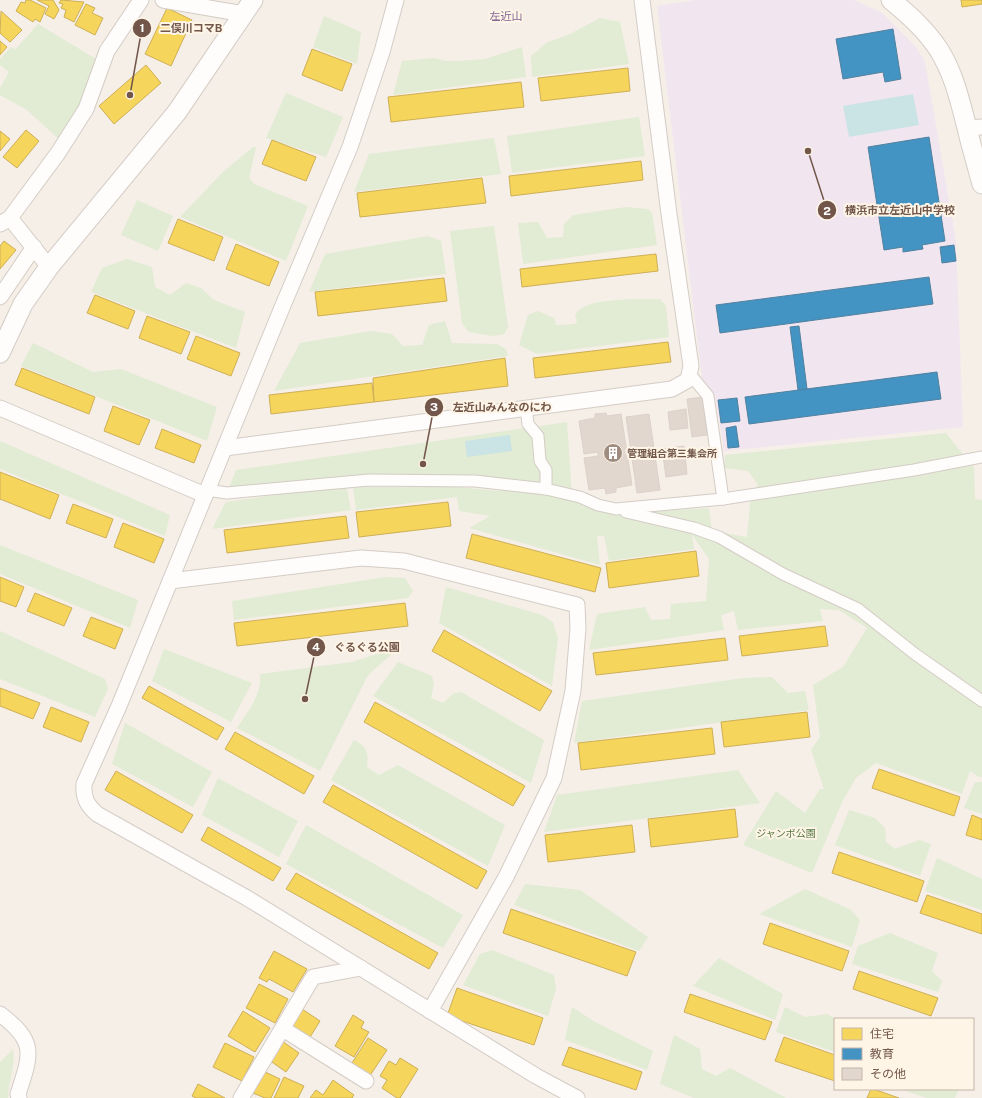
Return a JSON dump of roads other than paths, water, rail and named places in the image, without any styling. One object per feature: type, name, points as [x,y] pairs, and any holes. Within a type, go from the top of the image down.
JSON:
[{"type":"street","points":[[49,266],[34,247],[5,221],[58,153],[86,109],[107,51],[141,0]]},
{"type":"street","points":[[0,353],[23,304],[49,266],[177,112],[249,7],[163,0]]},
{"type":"street","points":[[396,0],[382,52],[350,148],[278,317],[119,706],[84,784],[83,794],[87,806],[97,814],[247,898],[430,1011],[554,1093],[577,1098]]},
{"type":"street","points":[[225,448],[526,407],[672,389],[688,380],[691,366],[668,207],[642,0]]},
{"type":"street","points":[[891,0],[909,14],[928,34],[940,52],[952,75],[974,127],[982,184]]},
{"type":"street","points":[[0,297],[34,247]]},
{"type":"street","points":[[689,373],[708,396],[723,500]]},
{"type":"street","points":[[526,407],[528,424],[538,436],[540,461],[546,470],[546,489]]},
{"type":"street","points":[[0,408],[206,493],[248,492],[369,480],[475,481],[546,489],[580,497],[598,505],[694,528],[719,537],[783,574],[858,609],[915,654],[982,701]]},
{"type":"street","points":[[616,509],[723,500],[914,470],[982,456]]},
{"type":"street","points":[[170,581],[361,558],[404,561],[445,570],[577,605],[578,628],[573,691],[554,778],[506,876],[430,1011]]},
{"type":"street","points":[[241,1098],[313,977],[361,968]]},
{"type":"street","points":[[0,1014],[17,1026],[24,1035],[28,1047],[28,1063],[18,1094],[19,1098]]},
{"type":"street","points":[[282,1029],[366,1081]]},
{"type":"water","points":[[913,94],[919,125],[849,137],[843,106]]},
{"type":"water","points":[[510,435],[512,451],[467,457],[465,441]]},
{"type":"place","name":"二俣川コマB","points":[[130,95]]},
{"type":"place","name":"横浜市立左近山中学校","points":[[808,151]]},
{"type":"place","name":"管理組合第三集会所","points":[[613,453]]},
{"type":"place","name":"左近山みんなのにわ","points":[[423,464]]},
{"type":"place","name":"ぐるぐる公園","points":[[305,699]]},
{"type":"district","name":"左近山","points":[[506,16]]},
{"type":"park label","name":"ジャンボ公園","points":[[786,833]]}]
